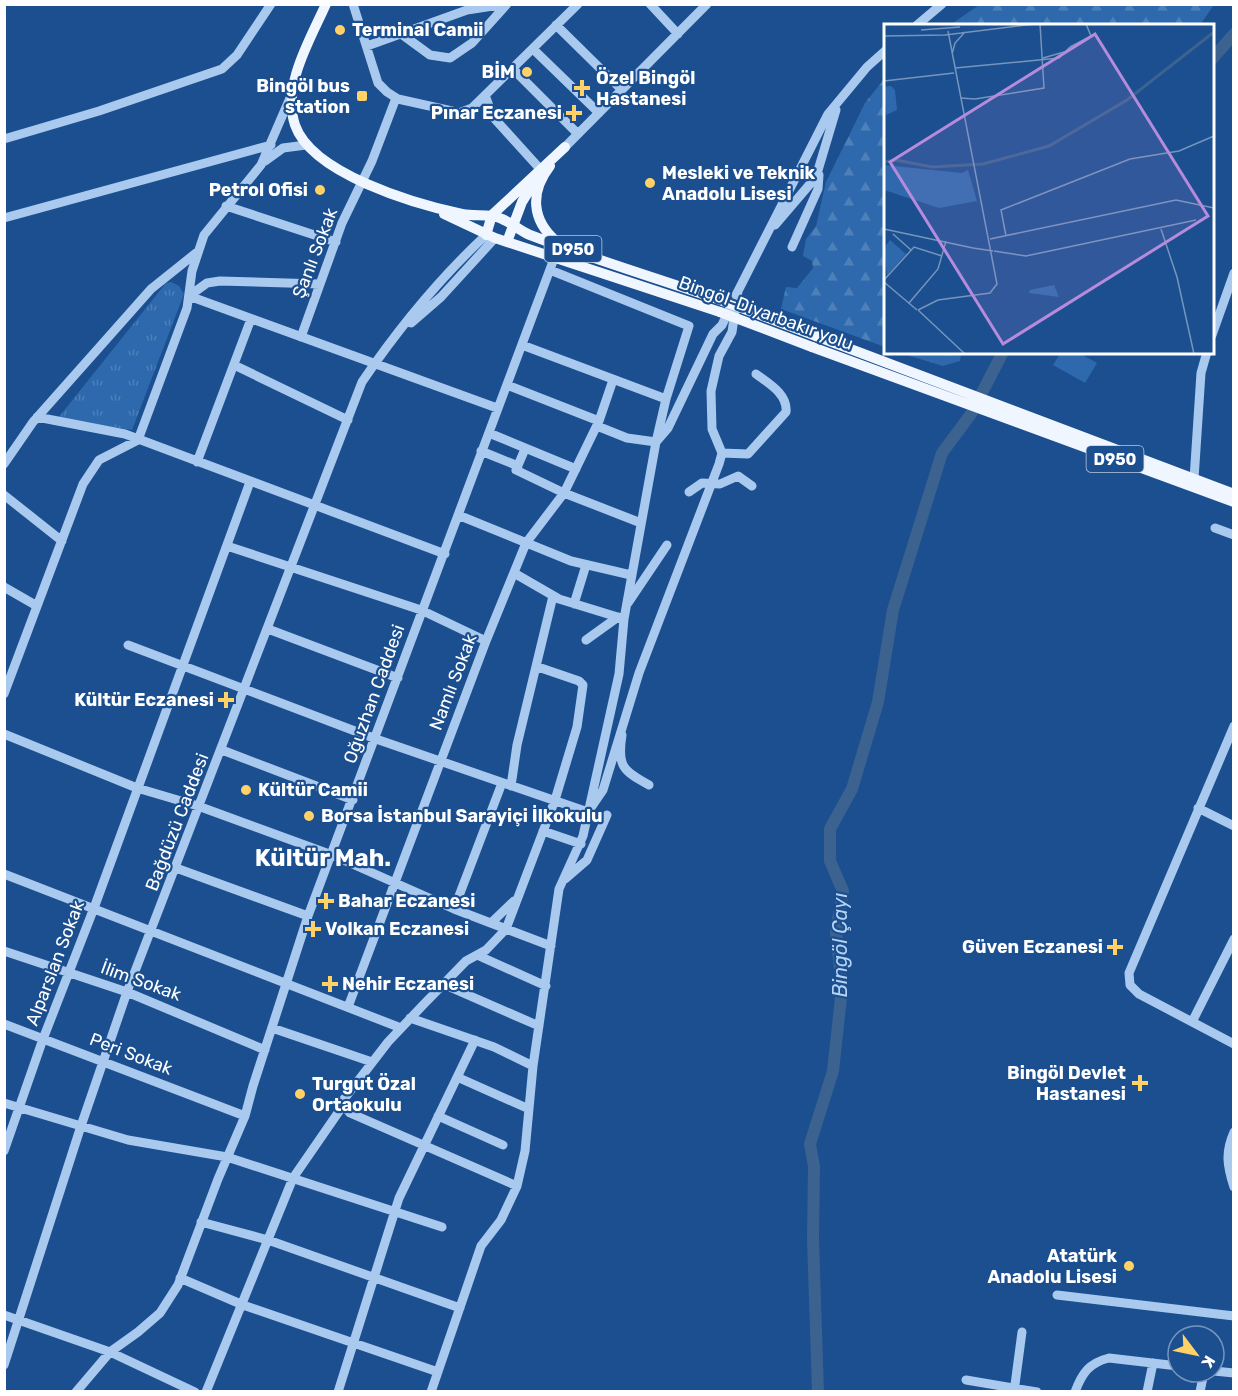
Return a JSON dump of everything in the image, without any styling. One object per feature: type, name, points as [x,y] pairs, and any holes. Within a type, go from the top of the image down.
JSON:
[{"type":"main road","name":"Bingöl-Diyarbakır yolu","points":[[326,4],[300,66],[292,93],[294,119],[306,145],[330,164],[362,181],[422,203],[465,214],[492,215],[561,245],[949,394],[1233,494]]},
{"type":"main road","points":[[490,237],[492,215],[565,147]]},
{"type":"main road","points":[[507,242],[528,190],[565,147]]},
{"type":"main road","points":[[561,245],[548,235],[534,203],[544,175],[565,147]]},
{"type":"main road","name":"Bingöl-Diyarbakır yolu","points":[[422,203],[490,237],[722,307]]},
{"type":"main road","name":"Bingöl-Diyarbakır yolu","points":[[997,411],[1233,502]]},
{"type":"street","points":[[4,139],[99,111],[222,69],[237,56],[271,4]]},
{"type":"street","points":[[400,33],[430,55],[450,58],[472,43],[506,4]]},
{"type":"street","points":[[367,46],[467,10],[506,4]]},
{"type":"street","points":[[354,5],[378,83],[396,98],[459,113],[472,108],[514,70],[578,4]]},
{"type":"street","points":[[650,4],[678,34]]},
{"type":"street","points":[[565,147],[707,4]]},
{"type":"street","points":[[918,24],[942,4]]},
{"type":"street","points":[[556,25],[622,90]]},
{"type":"street","points":[[533,49],[599,113]]},
{"type":"street","points":[[656,442],[668,428],[714,334],[722,325],[818,133],[840,99],[884,51]]},
{"type":"street","points":[[514,70],[578,134]]},
{"type":"street","points":[[261,165],[292,93]]},
{"type":"street","points":[[484,95],[493,117],[541,170]]},
{"type":"street","name":"Şanlı Sokak","points":[[301,338],[336,242],[396,98]]},
{"type":"street","points":[[792,248],[818,189],[818,172],[828,131],[840,99]]},
{"type":"street","points":[[4,218],[271,144]]},
{"type":"street","points":[[4,694],[91,470],[99,460],[114,450],[138,440],[189,296],[196,253],[204,235],[261,165],[283,148],[306,145]]},
{"type":"street","points":[[768,233],[809,187],[818,172]]},
{"type":"street","points":[[226,206],[336,242]]},
{"type":"street","name":"Bağdüzü Caddesi","points":[[4,1365],[127,992],[362,382],[387,345],[457,262],[490,237]]},
{"type":"street","points":[[4,464],[37,417],[151,289],[196,253]]},
{"type":"street","name":"Oğuzhan Caddesi","points":[[76,1392],[110,1352],[160,1313],[180,1278],[245,1116],[308,916],[555,256]]},
{"type":"street","points":[[550,270],[689,326],[666,399],[656,442],[626,607]]},
{"type":"street","points":[[1214,329],[1233,273]]},
{"type":"street","points":[[189,296],[207,283],[220,280],[320,285]]},
{"type":"street","points":[[207,283],[203,296],[208,303]]},
{"type":"street","points":[[588,812],[603,790],[626,712],[722,453],[712,429],[711,391],[719,356],[732,332],[738,291]]},
{"type":"street","points":[[189,296],[497,408]]},
{"type":"street","points":[[197,462],[251,319]]},
{"type":"street","points":[[522,345],[666,399]]},
{"type":"street","points":[[1194,479],[1201,373],[1206,354]]},
{"type":"street","points":[[234,365],[348,420]]},
{"type":"street","points":[[722,453],[748,454],[786,412],[786,402],[778,392],[756,374]]},
{"type":"street","name":"Namlı Sokak","points":[[348,1007],[394,880],[526,543],[564,493],[598,424],[613,380]]},
{"type":"street","points":[[507,385],[627,438],[656,442]]},
{"type":"street","points":[[37,417],[125,434],[445,554]]},
{"type":"street","points":[[489,433],[576,470]]},
{"type":"street","points":[[525,449],[516,470],[564,493],[641,523]]},
{"type":"street","points":[[481,451],[518,466]]},
{"type":"street","points":[[689,492],[695,486],[711,482],[720,484],[738,476],[752,486]]},
{"type":"street","name":"Alparslan Sokak","points":[[4,1151],[43,1039],[184,667],[250,482]]},
{"type":"street","points":[[4,495],[62,541]]},
{"type":"street","points":[[458,516],[586,565],[631,575]]},
{"type":"street","points":[[1215,528],[1233,535]]},
{"type":"street","points":[[431,1392],[481,1246],[501,1220],[517,1186],[562,880],[580,844],[588,812],[619,674],[621,618],[667,545]]},
{"type":"street","points":[[227,546],[421,610],[486,641]]},
{"type":"street","points":[[574,604],[586,565]]},
{"type":"street","points":[[514,573],[553,596],[621,618]]},
{"type":"street","points":[[4,587],[37,606]]},
{"type":"street","points":[[454,909],[506,784],[538,667],[553,596]]},
{"type":"street","points":[[586,640],[621,618]]},
{"type":"street","points":[[268,629],[398,678]]},
{"type":"street","points":[[128,645],[376,739],[588,812]]},
{"type":"street","points":[[206,1392],[293,1178],[342,1107],[345,1097],[410,1018],[445,985],[466,961],[493,944],[506,929],[515,899],[555,800],[578,727],[583,685],[566,675],[538,667]]},
{"type":"street","points":[[626,712],[620,760],[623,769],[649,785]]},
{"type":"street","points":[[1233,726],[1129,974],[1133,989],[1233,1044]]},
{"type":"street","points":[[4,734],[137,788],[198,806],[332,855],[394,880],[454,909],[551,946]]},
{"type":"street","points":[[222,750],[353,800]]},
{"type":"street","points":[[1198,808],[1233,826]]},
{"type":"street","points":[[562,880],[577,871],[587,860],[607,815]]},
{"type":"street","points":[[543,831],[580,844]]},
{"type":"street","points":[[176,868],[308,916]]},
{"type":"street","points":[[4,874],[401,1028]]},
{"type":"street","points":[[492,923],[515,899]]},
{"type":"street","points":[[1192,1022],[1233,939]]},
{"type":"street","name":"İlim Sokak","points":[[4,951],[127,992],[265,1050]]},
{"type":"street","points":[[477,955],[546,986]]},
{"type":"street","points":[[445,985],[539,1026]]},
{"type":"street","points":[[410,1018],[475,1040],[533,1066]]},
{"type":"street","name":"Peri Sokak","points":[[4,1024],[245,1116]]},
{"type":"street","points":[[272,1028],[372,1062]]},
{"type":"street","points":[[338,1392],[394,1213],[412,1168],[475,1040]]},
{"type":"street","points":[[457,1077],[529,1109]]},
{"type":"street","points":[[4,1103],[128,1140],[227,1157],[442,1227]]},
{"type":"street","points":[[342,1107],[350,1113],[424,1147],[517,1186]]},
{"type":"street","points":[[438,1116],[503,1145]]},
{"type":"street","points":[[1233,1132],[1227,1147],[1227,1161],[1233,1187]]},
{"type":"street","points":[[201,1222],[268,1240],[460,1308]]},
{"type":"street","points":[[180,1278],[243,1305],[438,1372]]},
{"type":"street","points":[[1057,1295],[1101,1302],[1115,1300],[1233,1316]]},
{"type":"street","points":[[4,1315],[110,1352],[195,1392]]},
{"type":"street","points":[[1014,1390],[1022,1332]]},
{"type":"street","points":[[1075,1392],[1083,1374],[1098,1361],[1109,1358],[1166,1365]]},
{"type":"street","points":[[1147,1392],[1153,1363]]},
{"type":"street","points":[[966,1380],[1014,1390],[1037,1392]]},
{"type":"green space","points":[[979,4],[1214,5],[1201,24],[951,24]]},
{"type":"green space","points":[[884,79],[884,347],[781,309],[786,287],[797,288],[813,268],[812,261],[803,256],[806,239],[816,226],[826,182],[865,103]]},
{"type":"green space","points":[[171,282],[179,286],[184,294],[132,430],[58,418],[166,283]]},
{"type":"green space","points":[[903,354],[961,354],[960,361],[943,366]]},
{"type":"green space","points":[[1060,354],[1081,354],[1097,363],[1085,383],[1053,365]]},
{"type":"waterway","name":"Bingöl Çayı","points":[[1214,57],[1234,34]]},
{"type":"waterway","name":"Bingöl Çayı","points":[[818,1392],[813,1239],[814,1166],[810,1144],[833,1071],[842,988],[836,932],[843,891],[830,861],[830,829],[852,789],[878,702],[893,610],[942,453],[971,414],[1002,354]]},
{"type":"place","name":"Terminal Camii","points":[[340,30]]},
{"type":"place","name":"BİM","points":[[527,72]]},
{"type":"place","name":"Özel Bingöl Hastanesi","points":[[582,88]]},
{"type":"place","name":"Bingöl bus station","points":[[362,96]]},
{"type":"place","name":"Pınar Eczanesi","points":[[574,113]]},
{"type":"place","name":"Mesleki ve Teknik Anadolu Lisesi","points":[[650,183]]},
{"type":"place","name":"Petrol Ofisi","points":[[320,190]]},
{"type":"place","name":"Kültür Eczanesi","points":[[226,700]]},
{"type":"place","name":"Kültür Camii","points":[[246,790]]},
{"type":"place","name":"Borsa İstanbul Sarayiçi İlkokulu","points":[[309,816]]},
{"type":"place","name":"Bahar Eczanesi","points":[[326,901]]},
{"type":"place","name":"Volkan Eczanesi","points":[[313,929]]},
{"type":"place","name":"Güven Eczanesi","points":[[1115,947]]},
{"type":"place","name":"Nehir Eczanesi","points":[[330,984]]},
{"type":"place","name":"Bingöl Devlet Hastanesi","points":[[1140,1083]]},
{"type":"place","name":"Turgut Özal Ortaokulu","points":[[300,1094]]},
{"type":"place","name":"Atatürk Anadolu Lisesi","points":[[1129,1266]]},
{"type":"district","name":"Kültür Mah.","points":[[323,858]]}]
